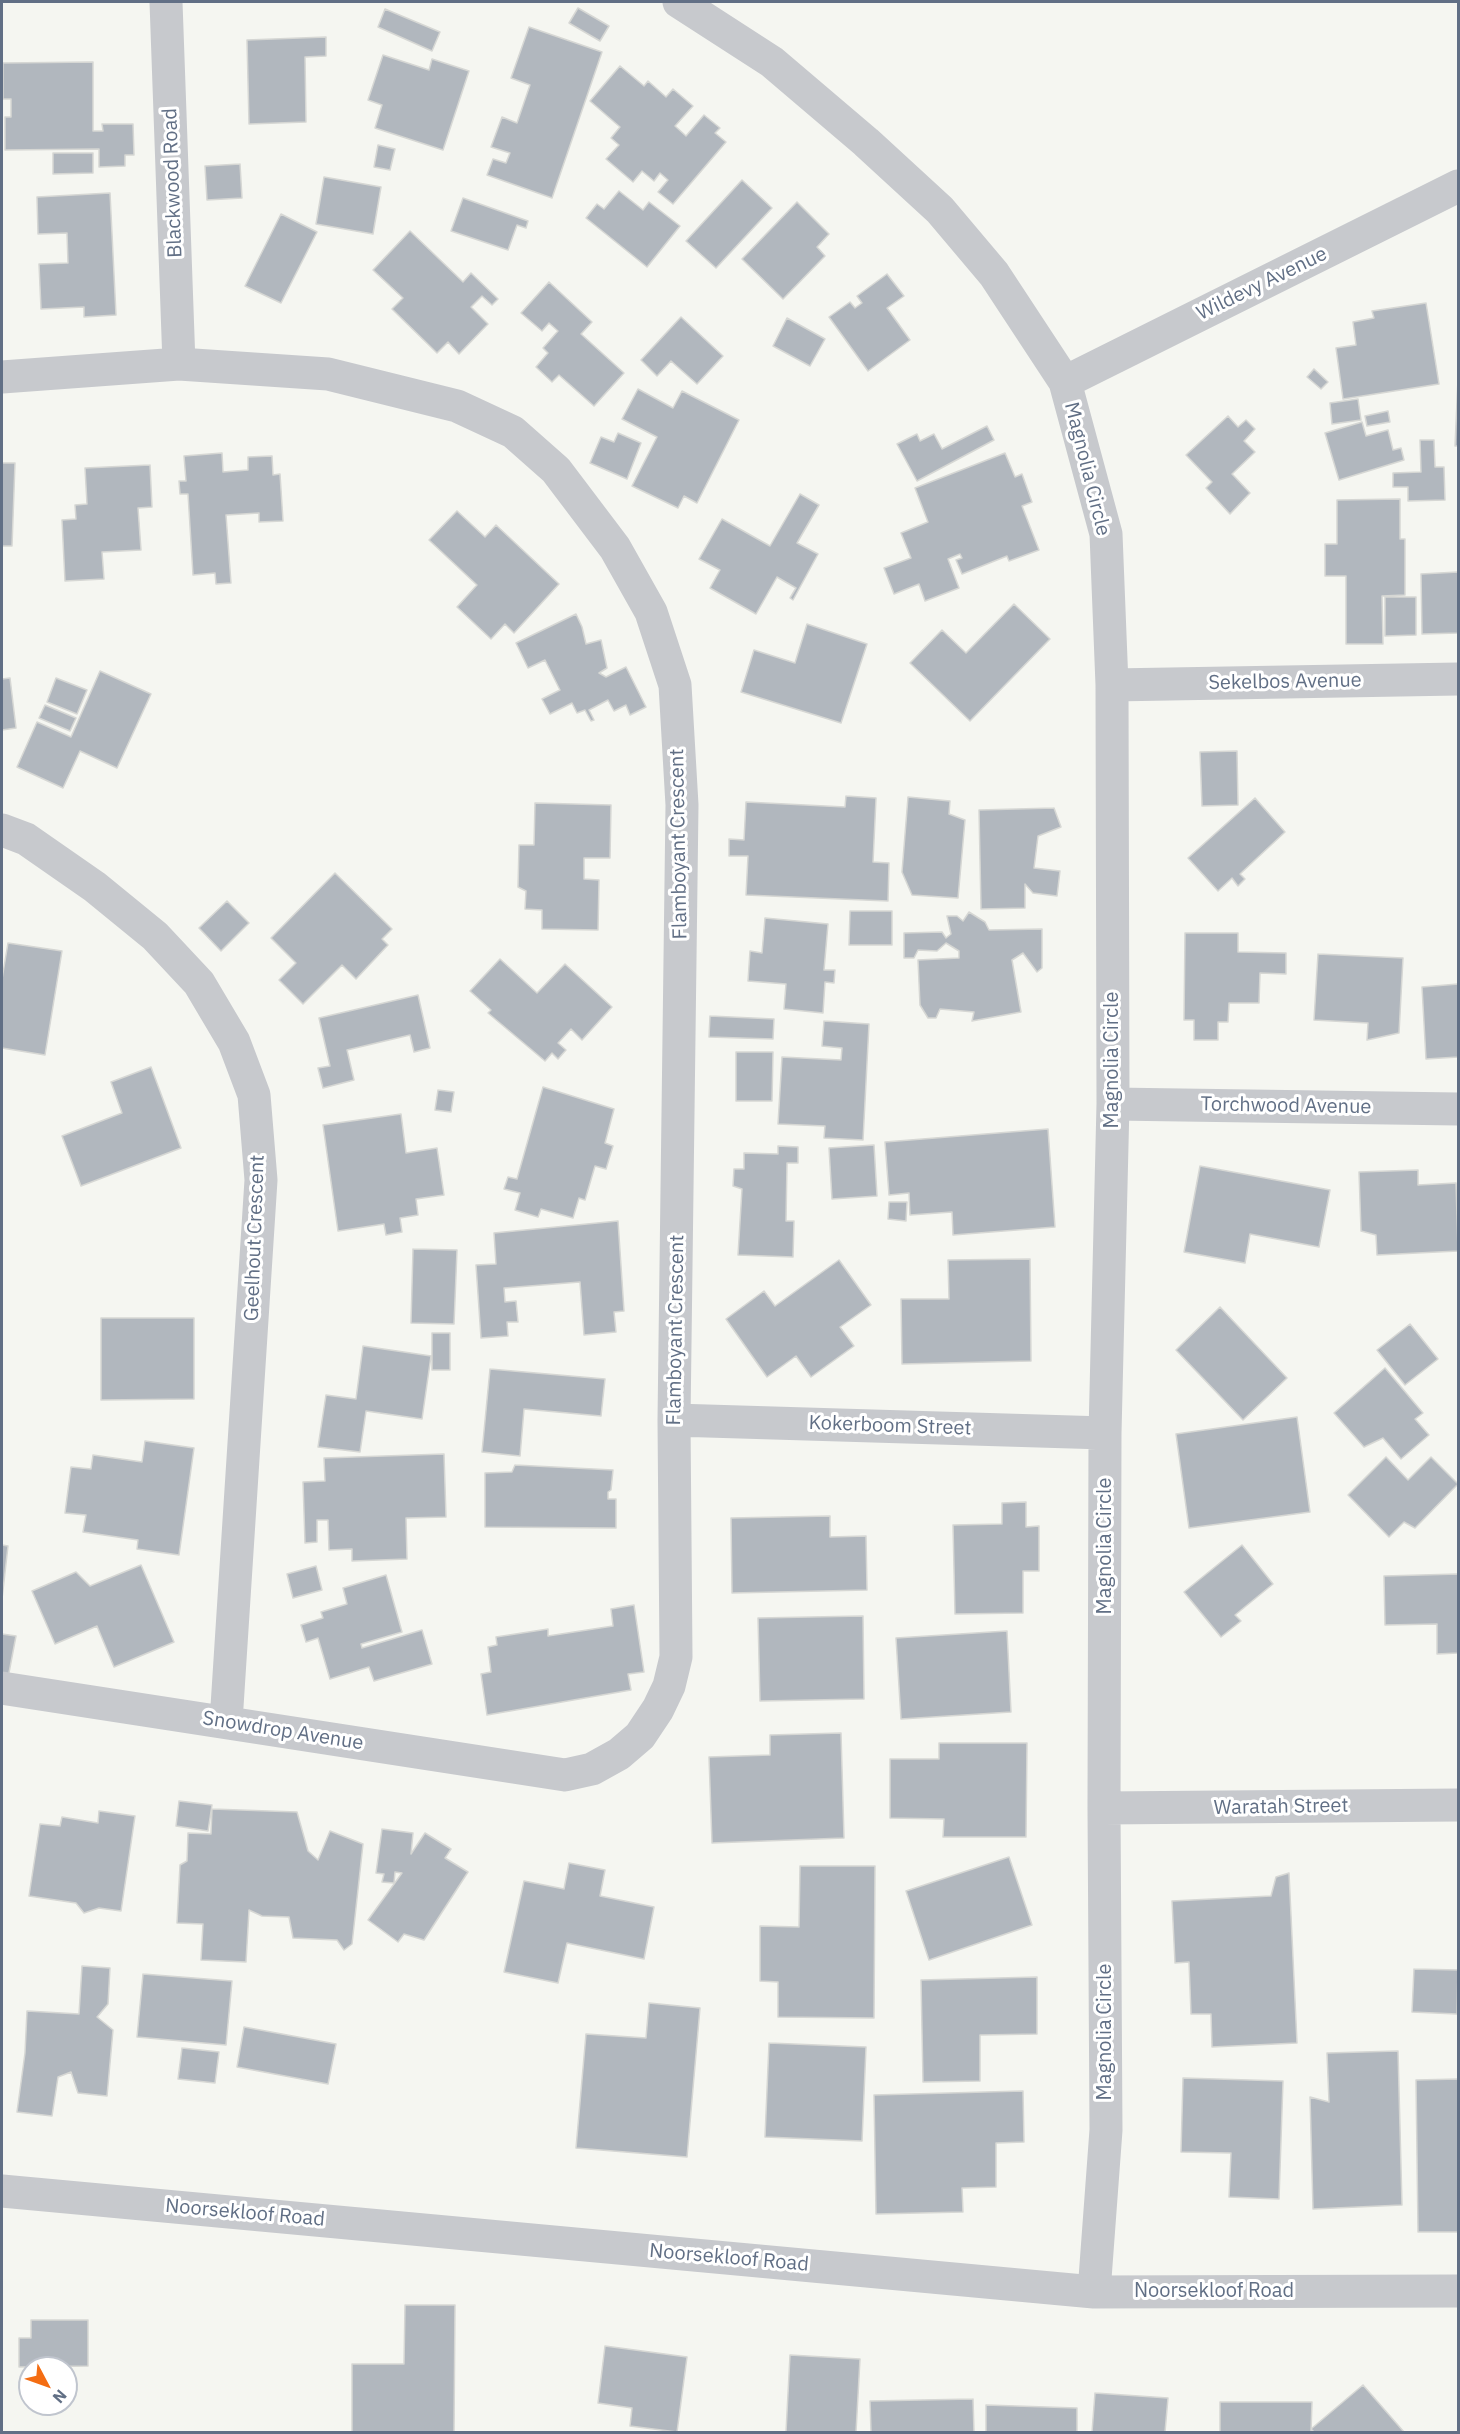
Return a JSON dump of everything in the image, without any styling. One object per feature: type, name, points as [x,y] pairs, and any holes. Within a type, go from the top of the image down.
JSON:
[{"type":"street","name":"Blackwood Road","points":[[166,2],[179,364]]},
{"type":"street","name":"Magnolia Circle","points":[[679,2],[772,62],[867,142],[940,210],[994,274],[1065,382],[1106,534],[1112,685],[1113,1104],[1105,1433],[1106,2130],[1094,2292]]},
{"type":"street","name":"Wildevy Avenue","points":[[1065,382],[1458,186]]},
{"type":"street","name":"Flamboyant Crescent","points":[[2,377],[179,364],[328,374],[457,406],[513,432],[556,470],[615,548],[651,612],[675,685],[682,805],[674,1420],[676,1657],[669,1686],[658,1709],[640,1736],[619,1754],[592,1769],[565,1775]]},
{"type":"street","name":"Sekelbos Avenue","points":[[1112,685],[1458,679]]},
{"type":"street","name":"Geelhout Crescent","points":[[2,830],[26,839],[95,887],[155,936],[199,983],[234,1042],[254,1095],[261,1180],[226,1722]]},
{"type":"street","name":"Torchwood Avenue","points":[[1113,1104],[1458,1109]]},
{"type":"street","name":"Kokerboom Street","points":[[674,1420],[1105,1433]]},
{"type":"street","name":"Snowdrop Avenue","points":[[2,1688],[565,1775]]},
{"type":"street","name":"Waratah Street","points":[[1104,1808],[1458,1805]]},
{"type":"street","name":"Noorsekloof Road","points":[[2,2191],[1094,2292],[1458,2291]]},
{"type":"building","points":[[578,8],[609,26],[600,41],[569,23]]},
{"type":"building","points":[[385,9],[440,32],[432,51],[378,27]]},
{"type":"building","points":[[529,27],[602,52],[552,198],[487,175],[493,159],[506,163],[510,153],[491,147],[502,117],[517,123],[530,85],[511,78]]},
{"type":"building","points":[[326,37],[326,56],[305,57],[306,122],[249,124],[247,40]]},
{"type":"building","points":[[383,55],[429,70],[432,59],[469,71],[443,150],[375,128],[382,105],[368,100]]},
{"type":"building","points":[[93,62],[93,131],[103,131],[102,124],[133,124],[134,155],[125,155],[125,166],[99,167],[99,149],[5,150],[5,117],[11,117],[11,99],[3,99],[3,63]]},
{"type":"building","points":[[620,66],[644,86],[648,81],[666,97],[673,89],[693,106],[675,126],[686,136],[704,115],[720,128],[715,133],[726,142],[673,204],[658,192],[668,180],[660,173],[654,181],[642,171],[633,182],[606,159],[619,145],[611,138],[620,127],[590,101]]},
{"type":"building","points":[[378,145],[395,149],[390,170],[374,167]]},
{"type":"building","points":[[53,153],[93,153],[93,173],[53,174]]},
{"type":"building","points":[[240,164],[242,198],[207,200],[205,166]]},
{"type":"building","points":[[324,177],[381,187],[373,234],[316,224]]},
{"type":"building","points":[[742,180],[772,208],[716,268],[686,241]]},
{"type":"building","points":[[619,191],[643,210],[649,202],[680,226],[647,267],[586,218],[597,204],[604,209]]},
{"type":"building","points":[[110,193],[116,315],[84,317],[84,307],[41,309],[39,264],[68,263],[67,233],[38,234],[37,197]]},
{"type":"building","points":[[463,198],[528,221],[526,228],[517,225],[508,250],[451,231]]},
{"type":"building","points":[[797,202],[829,234],[817,247],[825,256],[783,299],[742,259]]},
{"type":"building","points":[[281,214],[317,232],[281,303],[245,286]]},
{"type":"building","points":[[410,231],[463,282],[471,273],[498,299],[492,305],[482,296],[471,307],[488,324],[459,354],[448,342],[437,353],[392,309],[403,298],[373,270]]},
{"type":"building","points":[[887,274],[904,296],[887,308],[910,340],[868,371],[829,317],[850,302],[855,308],[862,303],[857,296]]},
{"type":"building","points":[[549,282],[592,322],[581,334],[624,373],[594,406],[559,375],[552,382],[536,367],[548,353],[543,348],[558,331],[549,323],[542,331],[521,313]]},
{"type":"building","points":[[1426,303],[1439,384],[1343,399],[1336,348],[1356,345],[1353,322],[1374,318],[1372,311]]},
{"type":"building","points":[[681,317],[723,356],[697,384],[671,361],[657,376],[641,360]]},
{"type":"building","points":[[787,318],[825,339],[810,366],[773,346]]},
{"type":"building","points":[[1314,369],[1328,382],[1321,389],[1307,377]]},
{"type":"building","points":[[1458,379],[1458,446],[1455,446]]},
{"type":"building","points":[[638,389],[673,408],[682,391],[739,420],[697,503],[684,496],[678,508],[632,486],[657,437],[622,419]]},
{"type":"building","points":[[1358,399],[1361,420],[1332,424],[1330,403]]},
{"type":"building","points":[[1388,411],[1390,422],[1367,426],[1365,416]]},
{"type":"building","points":[[1228,416],[1238,427],[1246,420],[1255,429],[1244,441],[1255,452],[1232,474],[1250,493],[1230,514],[1206,488],[1212,482],[1186,455]]},
{"type":"building","points":[[1362,422],[1366,436],[1388,430],[1393,450],[1401,448],[1404,460],[1339,480],[1325,433]]},
{"type":"building","points":[[987,426],[994,440],[917,481],[897,444],[917,434],[920,441],[934,434],[942,449]]},
{"type":"building","points":[[618,433],[641,443],[627,479],[590,463],[601,437],[614,442]]},
{"type":"building","points":[[1420,440],[1434,440],[1435,467],[1444,467],[1445,500],[1408,501],[1408,487],[1393,487],[1393,473],[1421,472]]},
{"type":"building","points":[[222,453],[223,472],[248,470],[248,457],[272,456],[273,475],[280,474],[283,521],[259,522],[259,513],[226,515],[231,583],[216,584],[215,573],[193,575],[188,494],[180,494],[179,481],[186,481],[184,456]]},
{"type":"building","points":[[1005,453],[1015,477],[1022,474],[1032,502],[1022,506],[1039,550],[1009,561],[1007,556],[962,574],[956,560],[962,558],[960,554],[948,559],[959,588],[925,601],[919,584],[894,594],[884,568],[911,558],[901,533],[928,522],[915,488]]},
{"type":"building","points":[[2,463],[15,463],[12,546],[2,546]]},
{"type":"building","points":[[150,465],[152,507],[138,508],[141,550],[102,552],[104,579],[65,581],[62,520],[76,519],[75,505],[87,504],[85,468]]},
{"type":"building","points":[[800,494],[819,505],[797,543],[818,554],[793,600],[790,598],[796,588],[777,577],[756,614],[710,588],[720,570],[699,559],[722,519],[770,546]]},
{"type":"building","points":[[1400,499],[1400,539],[1405,539],[1405,595],[1382,596],[1383,644],[1346,644],[1346,576],[1325,576],[1325,544],[1337,544],[1337,500]]},
{"type":"building","points":[[457,511],[485,537],[496,525],[559,584],[514,633],[505,624],[491,639],[457,607],[477,585],[429,540]]},
{"type":"building","points":[[1458,572],[1458,633],[1422,634],[1421,574]]},
{"type":"building","points":[[1385,597],[1416,597],[1416,635],[1385,636]]},
{"type":"building","points":[[1014,604],[1050,639],[970,721],[910,663],[942,630],[966,653]]},
{"type":"building","points":[[576,614],[586,644],[601,640],[607,668],[599,673],[606,677],[626,667],[646,707],[630,715],[626,705],[614,711],[608,700],[589,710],[594,720],[591,721],[585,710],[577,713],[572,703],[550,714],[542,699],[560,690],[545,660],[528,668],[516,643]]},
{"type":"building","points":[[807,624],[867,644],[841,723],[741,692],[754,650],[795,663]]},
{"type":"building","points":[[100,671],[151,694],[117,768],[80,751],[63,788],[17,767],[37,722],[71,737]]},
{"type":"building","points":[[10,678],[16,728],[2,730],[2,679]]},
{"type":"building","points":[[56,678],[87,690],[77,714],[47,702]]},
{"type":"building","points":[[45,705],[76,718],[70,731],[39,718]]},
{"type":"building","points":[[1237,751],[1238,805],[1202,806],[1200,752]]},
{"type":"building","points":[[846,796],[876,798],[873,862],[889,863],[888,901],[746,895],[748,856],[729,856],[729,839],[744,840],[746,802],[845,807]]},
{"type":"building","points":[[908,797],[950,801],[949,814],[965,820],[958,898],[912,895],[902,872]]},
{"type":"building","points":[[1255,798],[1285,832],[1240,874],[1245,879],[1238,886],[1232,878],[1218,891],[1188,858]]},
{"type":"building","points":[[535,803],[611,805],[610,858],[584,858],[584,879],[599,880],[598,930],[542,929],[542,910],[525,909],[526,891],[518,887],[519,845],[534,845]]},
{"type":"building","points":[[1054,808],[1061,827],[1038,836],[1034,868],[1060,871],[1057,896],[1033,893],[1025,884],[1025,908],[981,909],[979,810]]},
{"type":"building","points":[[335,873],[392,929],[382,939],[388,945],[356,979],[342,965],[303,1004],[279,980],[296,963],[271,938]]},
{"type":"building","points":[[227,901],[249,923],[221,951],[199,928]]},
{"type":"building","points":[[850,911],[892,911],[892,945],[849,945]]},
{"type":"building","points":[[969,912],[985,922],[989,930],[1042,929],[1042,968],[1037,972],[1023,953],[1012,960],[1021,1012],[972,1021],[974,1012],[940,1009],[936,1018],[928,1018],[920,1005],[918,960],[959,958],[959,951],[946,943],[937,951],[918,950],[914,958],[904,958],[904,933],[942,932],[946,938],[951,934],[947,916],[957,916],[963,921]]},
{"type":"building","points":[[765,918],[828,924],[824,970],[835,970],[834,983],[825,982],[823,1013],[784,1009],[786,984],[748,981],[750,951],[762,953]]},
{"type":"building","points":[[1185,933],[1238,933],[1238,952],[1286,953],[1286,974],[1260,973],[1259,1003],[1229,1003],[1228,1022],[1218,1022],[1218,1040],[1194,1040],[1194,1020],[1184,1020]]},
{"type":"building","points":[[8,943],[62,951],[45,1055],[2,1048],[2,979]]},
{"type":"building","points":[[1318,954],[1403,958],[1399,1033],[1367,1040],[1368,1023],[1314,1020]]},
{"type":"building","points":[[500,959],[537,993],[565,964],[612,1007],[582,1040],[571,1029],[558,1043],[566,1050],[558,1059],[552,1053],[545,1061],[488,1013],[491,1010],[470,991]]},
{"type":"building","points":[[1458,984],[1458,1057],[1426,1059],[1422,987]]},
{"type":"building","points":[[418,995],[430,1048],[414,1052],[410,1035],[347,1050],[354,1080],[323,1088],[318,1068],[330,1066],[319,1018]]},
{"type":"building","points":[[710,1016],[774,1019],[773,1039],[709,1037]]},
{"type":"building","points":[[824,1021],[869,1024],[863,1140],[824,1138],[825,1126],[778,1124],[782,1057],[841,1060],[842,1048],[822,1046]]},
{"type":"building","points":[[736,1052],[773,1052],[772,1101],[736,1101]]},
{"type":"building","points":[[151,1067],[181,1148],[81,1186],[62,1136],[122,1113],[111,1082]]},
{"type":"building","points":[[543,1087],[614,1109],[605,1143],[613,1146],[606,1169],[595,1166],[585,1200],[579,1198],[573,1218],[541,1209],[538,1217],[515,1210],[520,1193],[504,1189],[508,1177],[517,1179]]},
{"type":"building","points":[[438,1090],[454,1092],[451,1112],[435,1110]]},
{"type":"building","points":[[401,1114],[406,1153],[437,1148],[444,1195],[416,1199],[418,1215],[400,1218],[402,1232],[386,1235],[384,1224],[338,1231],[323,1125]]},
{"type":"building","points":[[1048,1129],[1055,1227],[953,1235],[952,1212],[910,1215],[909,1193],[889,1195],[885,1142]]},
{"type":"building","points":[[874,1145],[877,1196],[832,1199],[829,1148]]},
{"type":"building","points":[[778,1146],[798,1147],[798,1163],[787,1163],[786,1221],[794,1221],[793,1257],[738,1255],[742,1189],[733,1186],[734,1169],[744,1169],[744,1153],[778,1154]]},
{"type":"building","points":[[1200,1166],[1330,1190],[1319,1247],[1250,1234],[1245,1263],[1184,1252]]},
{"type":"building","points":[[1418,1170],[1418,1185],[1456,1183],[1458,1251],[1377,1255],[1376,1235],[1361,1231],[1359,1172]]},
{"type":"building","points":[[889,1202],[907,1202],[906,1221],[888,1219]]},
{"type":"building","points":[[618,1221],[624,1311],[614,1312],[616,1332],[584,1335],[580,1282],[504,1288],[505,1302],[516,1301],[518,1322],[507,1322],[508,1336],[481,1338],[476,1265],[496,1264],[494,1233]]},
{"type":"building","points":[[413,1249],[457,1250],[454,1324],[411,1323]]},
{"type":"building","points":[[1030,1259],[1031,1361],[902,1364],[901,1299],[949,1299],[948,1260]]},
{"type":"building","points":[[839,1260],[871,1305],[840,1327],[854,1346],[811,1377],[796,1356],[767,1377],[726,1319],[764,1291],[775,1306]]},
{"type":"building","points":[[1220,1307],[1287,1378],[1243,1420],[1176,1350]]},
{"type":"building","points":[[101,1318],[194,1318],[194,1399],[101,1400]]},
{"type":"building","points":[[1410,1324],[1438,1359],[1405,1385],[1377,1350]]},
{"type":"building","points":[[432,1333],[450,1333],[450,1370],[432,1370]]},
{"type":"building","points":[[363,1346],[431,1356],[422,1419],[366,1411],[360,1452],[318,1447],[326,1395],[356,1399]]},
{"type":"building","points":[[1385,1368],[1423,1413],[1415,1419],[1429,1435],[1401,1459],[1383,1438],[1364,1447],[1334,1413]]},
{"type":"building","points":[[490,1369],[605,1379],[601,1416],[524,1409],[520,1456],[482,1452]]},
{"type":"building","points":[[1297,1417],[1310,1512],[1189,1528],[1176,1434]]},
{"type":"building","points":[[145,1441],[194,1448],[179,1555],[137,1549],[138,1540],[83,1532],[86,1515],[65,1513],[71,1467],[91,1469],[93,1455],[142,1462]]},
{"type":"building","points":[[444,1454],[446,1517],[406,1518],[407,1559],[352,1561],[352,1549],[329,1550],[328,1520],[317,1520],[317,1542],[305,1543],[303,1482],[325,1481],[324,1458]]},
{"type":"building","points":[[1386,1457],[1408,1480],[1431,1457],[1458,1484],[1415,1528],[1404,1522],[1389,1537],[1348,1495]]},
{"type":"building","points":[[515,1465],[613,1470],[608,1499],[616,1499],[616,1528],[485,1527],[485,1473],[512,1472]]},
{"type":"building","points":[[1026,1502],[1026,1527],[1039,1526],[1039,1571],[1023,1571],[1023,1613],[955,1614],[953,1525],[1002,1524],[1002,1503]]},
{"type":"building","points":[[830,1516],[830,1537],[866,1536],[867,1590],[732,1593],[731,1518]]},
{"type":"building","points":[[2,1545],[8,1546],[2,1599]]},
{"type":"building","points":[[1242,1545],[1273,1584],[1235,1615],[1241,1621],[1221,1637],[1184,1592]]},
{"type":"building","points":[[141,1565],[174,1642],[114,1667],[97,1626],[55,1644],[32,1591],[76,1572],[90,1586]]},
{"type":"building","points":[[316,1566],[322,1590],[293,1598],[287,1574]]},
{"type":"building","points":[[1458,1574],[1458,1653],[1437,1654],[1437,1624],[1385,1625],[1384,1576]]},
{"type":"building","points":[[386,1575],[402,1632],[361,1644],[362,1648],[422,1630],[432,1664],[374,1681],[369,1667],[330,1679],[318,1638],[306,1642],[301,1625],[323,1618],[321,1612],[347,1604],[343,1588]]},
{"type":"building","points":[[634,1605],[644,1672],[628,1674],[631,1690],[487,1715],[481,1674],[491,1672],[488,1647],[497,1645],[496,1637],[548,1629],[548,1636],[613,1626],[611,1609]]},
{"type":"building","points":[[863,1616],[864,1699],[760,1701],[758,1618]]},
{"type":"building","points":[[1007,1631],[1011,1712],[901,1719],[896,1638]]},
{"type":"building","points":[[2,1634],[16,1636],[8,1678],[2,1677]]},
{"type":"building","points":[[841,1733],[844,1838],[712,1843],[709,1757],[770,1755],[770,1735]]},
{"type":"building","points":[[939,1743],[1027,1743],[1026,1837],[943,1837],[944,1819],[890,1818],[890,1759],[939,1759]]},
{"type":"building","points":[[179,1801],[212,1805],[208,1831],[176,1826]]},
{"type":"building","points":[[212,1809],[297,1812],[308,1851],[318,1860],[330,1831],[363,1844],[352,1944],[344,1950],[337,1940],[293,1938],[289,1917],[262,1916],[249,1910],[246,1962],[201,1960],[203,1924],[177,1923],[180,1865],[187,1861],[188,1833],[211,1834]]},
{"type":"building","points":[[99,1811],[135,1816],[121,1911],[99,1908],[84,1913],[76,1903],[29,1896],[40,1824],[60,1826],[62,1817],[98,1823]]},
{"type":"building","points":[[382,1829],[413,1833],[411,1854],[425,1833],[451,1849],[445,1858],[468,1872],[424,1940],[404,1934],[398,1942],[368,1920],[402,1873],[395,1872],[394,1883],[382,1882],[384,1874],[376,1873]]},
{"type":"building","points":[[1009,1857],[1032,1925],[929,1960],[906,1891]]},
{"type":"building","points":[[569,1863],[605,1870],[600,1896],[654,1907],[644,1959],[567,1943],[558,1983],[504,1972],[524,1881],[564,1889]]},
{"type":"building","points":[[800,1866],[875,1866],[874,2018],[778,2017],[778,1982],[760,1981],[760,1926],[799,1927]]},
{"type":"building","points":[[1289,1873],[1297,2043],[1212,2047],[1211,2014],[1191,2014],[1189,1962],[1175,1963],[1172,1901],[1271,1896],[1276,1877]]},
{"type":"building","points":[[82,1966],[110,1968],[108,2004],[97,2017],[113,2030],[107,2096],[78,2093],[71,2072],[58,2077],[52,2116],[17,2112],[25,2053],[27,2011],[79,2014]]},
{"type":"building","points":[[1414,1969],[1458,1970],[1457,2014],[1412,2012]]},
{"type":"building","points":[[143,1974],[232,1981],[226,2045],[137,2037]]},
{"type":"building","points":[[1037,1977],[1037,2034],[980,2035],[980,2081],[923,2082],[921,1980]]},
{"type":"building","points":[[649,2003],[700,2008],[687,2157],[576,2148],[586,2034],[646,2038]]},
{"type":"building","points":[[244,2027],[336,2044],[328,2084],[237,2067]]},
{"type":"building","points":[[769,2043],[866,2047],[862,2141],[765,2137]]},
{"type":"building","points":[[182,2048],[219,2052],[215,2083],[178,2079]]},
{"type":"building","points":[[1398,2051],[1402,2205],[1313,2209],[1310,2097],[1329,2102],[1327,2053]]},
{"type":"building","points":[[1183,2078],[1283,2081],[1279,2199],[1229,2197],[1231,2153],[1181,2152]]},
{"type":"building","points":[[1458,2079],[1458,2232],[1418,2232],[1416,2080]]},
{"type":"building","points":[[1023,2091],[1024,2142],[996,2143],[996,2187],[962,2188],[963,2212],[876,2214],[874,2095]]},
{"type":"building","points":[[405,2305],[455,2305],[454,2432],[352,2432],[352,2364],[404,2364]]},
{"type":"building","points":[[31,2320],[88,2320],[88,2366],[78,2366],[78,2356],[19,2356],[19,2338],[31,2338]]},
{"type":"building","points":[[605,2346],[687,2357],[677,2432],[630,2426],[632,2408],[598,2403]]},
{"type":"building","points":[[790,2355],[860,2359],[856,2432],[786,2432]]},
{"type":"building","points":[[1363,2385],[1404,2432],[1314,2432],[1311,2429]]},
{"type":"building","points":[[1095,2393],[1168,2398],[1165,2432],[1092,2432]]},
{"type":"building","points":[[973,2399],[974,2432],[871,2432],[870,2401]]},
{"type":"building","points":[[1220,2402],[1312,2402],[1311,2432],[1220,2432]]},
{"type":"building","points":[[986,2405],[1077,2408],[1077,2432],[986,2432]]}]
